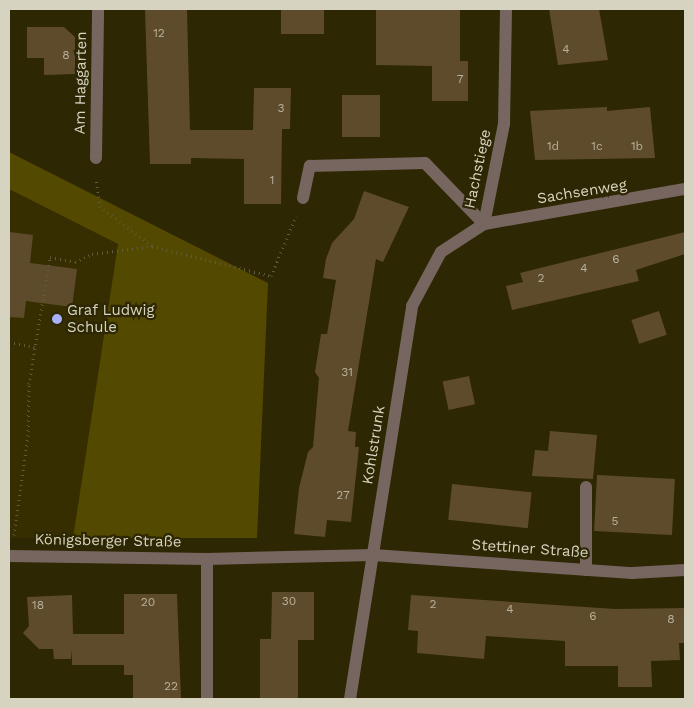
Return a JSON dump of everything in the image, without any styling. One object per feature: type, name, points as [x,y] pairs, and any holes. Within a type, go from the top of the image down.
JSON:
[{"type":"street","name":"Am Haggarten","points":[[96,158],[98,9]]},
{"type":"street","name":"Hachstiege","points":[[484,224],[504,124],[506,9]]},
{"type":"street","name":"Hachstiege","points":[[304,198],[310,166],[425,163],[484,224]]},
{"type":"street","name":"Sachsenweg","points":[[484,224],[685,189]]},
{"type":"street","name":"Kohlstrunk","points":[[350,699],[412,306],[442,252],[484,224]]},
{"type":"street","points":[[586,487],[586,570]]},
{"type":"street","name":"Königsberger Straße","points":[[10,556],[207,559],[373,555]]},
{"type":"street","name":"Stettiner Straße","points":[[373,555],[632,573],[685,570]]},
{"type":"street","points":[[207,559],[207,699]]},
{"type":"path","points":[[96,158],[100,207],[152,246]]},
{"type":"path","points":[[10,556],[28,436],[27,406],[50,257],[75,262],[92,254],[152,246],[271,276],[304,198]]},
{"type":"path","points":[[9,342],[35,347]]},
{"type":"shaded area","points":[[9,152],[268,283],[257,538],[73,538],[118,244],[9,189]]},
{"type":"shaded area","name":"Graf Ludwig Schule","points":[[9,189],[118,244],[73,538],[9,538]]},
{"type":"building","points":[[145,9],[187,9],[190,130],[253,130],[254,88],[291,88],[290,129],[282,129],[281,204],[244,204],[244,159],[191,158],[191,164],[150,164]]},
{"type":"building","points":[[281,9],[324,9],[324,34],[281,34]]},
{"type":"building","points":[[376,9],[460,9],[460,61],[468,61],[468,101],[432,101],[432,66],[376,65]]},
{"type":"building","points":[[549,9],[599,9],[608,60],[558,65]]},
{"type":"building","points":[[27,27],[64,27],[75,37],[75,74],[44,75],[44,58],[27,58]]},
{"type":"building","points":[[342,95],[380,95],[380,137],[342,137]]},
{"type":"building","points":[[607,107],[607,111],[650,107],[655,158],[535,160],[530,111]]},
{"type":"building","points":[[364,191],[409,207],[383,262],[376,259],[348,431],[356,432],[355,447],[359,447],[351,522],[327,520],[325,537],[294,534],[299,488],[308,452],[313,447],[319,378],[315,372],[321,334],[327,334],[336,280],[323,278],[326,259],[332,243],[354,219]]},
{"type":"building","points":[[9,232],[33,235],[30,263],[77,269],[72,307],[26,301],[24,318],[9,317]]},
{"type":"building","points":[[685,232],[685,254],[636,270],[639,281],[512,310],[506,286],[523,282],[520,273]]},
{"type":"building","points":[[659,311],[667,335],[639,344],[631,320]]},
{"type":"building","points":[[469,376],[475,404],[449,410],[443,382]]},
{"type":"building","points":[[550,431],[597,435],[593,479],[532,476],[535,450],[548,451]]},
{"type":"building","points":[[597,475],[675,479],[672,535],[594,531]]},
{"type":"building","points":[[452,484],[532,492],[528,528],[448,520]]},
{"type":"building","points":[[272,592],[314,592],[314,640],[298,640],[298,699],[260,699],[260,639],[271,639]]},
{"type":"building","points":[[124,594],[177,594],[181,699],[133,699],[133,675],[124,675],[124,665],[72,665],[72,650],[71,659],[54,659],[53,649],[39,649],[23,633],[29,626],[27,597],[72,595],[73,634],[124,634]]},
{"type":"building","points":[[411,595],[615,609],[685,608],[685,643],[679,643],[680,660],[651,661],[652,687],[618,687],[618,666],[565,666],[565,641],[486,636],[484,659],[417,653],[418,631],[408,630]]},
{"type":"place","name":"Graf Ludwig Schule","points":[[57,319]]}]
